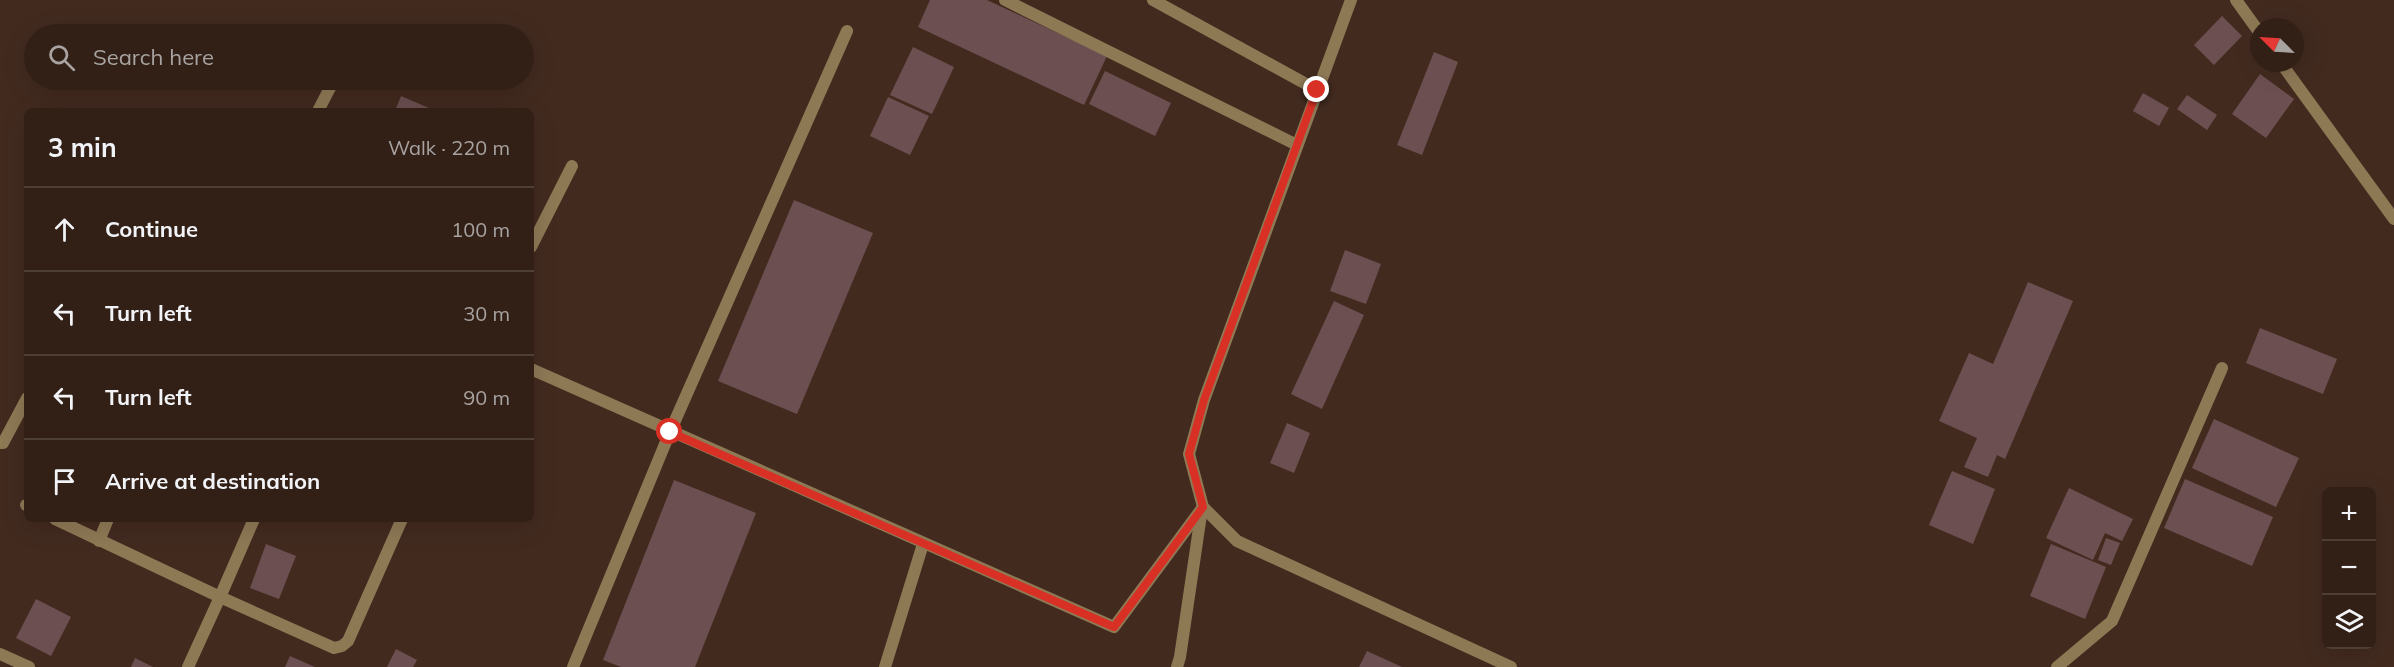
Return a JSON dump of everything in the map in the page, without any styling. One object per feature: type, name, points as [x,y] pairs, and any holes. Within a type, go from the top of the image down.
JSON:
[{"type":"street","points":[[1005,0],[1297,145]]},
{"type":"street","points":[[1153,0],[1317,90]]},
{"type":"street","points":[[1177,667],[1203,507],[1189,454],[1204,400],[1351,0]]},
{"type":"street","points":[[2236,0],[2250,19]]},
{"type":"street","points":[[573,667],[670,432],[847,31]]},
{"type":"street","points":[[2288,72],[2394,219]]},
{"type":"street","points":[[320,108],[329,90]]},
{"type":"street","points":[[534,241],[573,166]]},
{"type":"street","points":[[2057,667],[2112,621],[2222,368]]},
{"type":"street","points":[[534,370],[1114,627],[1203,507]]},
{"type":"street","points":[[0,443],[3,443],[24,404]]},
{"type":"street","points":[[1203,507],[1237,541],[1511,667]]},
{"type":"street","points":[[61,522],[334,648],[348,641],[401,522]]},
{"type":"street","points":[[99,541],[107,522]]},
{"type":"street","points":[[188,667],[253,522]]},
{"type":"street","points":[[885,667],[923,543]]},
{"type":"street","points":[[0,654],[29,667]]},
{"type":"building","points":[[930,0],[987,0],[1107,56],[1084,105],[918,27]]},
{"type":"building","points":[[2222,16],[2242,36],[2214,65],[2194,45]]},
{"type":"building","points":[[913,47],[954,67],[932,114],[890,95]]},
{"type":"building","points":[[1434,52],[1458,62],[1422,155],[1397,145]]},
{"type":"building","points":[[1105,71],[1171,103],[1155,136],[1089,104]]},
{"type":"building","points":[[2260,74],[2294,99],[2266,138],[2232,114]]},
{"type":"building","points":[[2143,93],[2169,108],[2159,126],[2133,111]]},
{"type":"building","points":[[2187,95],[2217,115],[2207,130],[2177,109]]},
{"type":"building","points":[[401,96],[429,108],[396,108]]},
{"type":"building","points":[[888,97],[929,116],[910,155],[870,136]]},
{"type":"building","points":[[794,200],[873,233],[797,414],[718,381]]},
{"type":"building","points":[[1345,250],[1381,264],[1366,304],[1330,291]]},
{"type":"building","points":[[2028,282],[2073,301],[2005,459],[1997,455],[1988,477],[1964,467],[1977,438],[1939,421],[1969,353],[1993,364]]},
{"type":"building","points":[[1334,301],[1364,315],[1322,409],[1291,394]]},
{"type":"building","points":[[2260,328],[2337,359],[2323,394],[2246,363]]},
{"type":"building","points":[[2214,419],[2299,458],[2276,507],[2192,468]]},
{"type":"building","points":[[1287,423],[1310,433],[1294,473],[1270,463]]},
{"type":"building","points":[[1952,471],[1995,489],[1973,544],[1929,525]]},
{"type":"building","points":[[2185,479],[2273,517],[2252,566],[2164,528]]},
{"type":"building","points":[[674,480],[756,513],[695,667],[621,667],[603,660]]},
{"type":"building","points":[[2069,488],[2133,519],[2122,541],[2105,533],[2093,560],[2046,538]]},
{"type":"building","points":[[2106,538],[2120,543],[2111,565],[2098,560]]},
{"type":"building","points":[[266,544],[296,556],[279,599],[250,588]]},
{"type":"building","points":[[2051,544],[2106,567],[2085,619],[2030,596]]},
{"type":"building","points":[[36,599],[71,617],[51,656],[16,638]]},
{"type":"building","points":[[396,649],[417,660],[413,667],[387,667]]},
{"type":"building","points":[[1367,651],[1402,667],[1359,667]]},
{"type":"building","points":[[290,656],[315,667],[285,667]]},
{"type":"building","points":[[135,658],[153,667],[131,667]]},
{"type":"route","points":[[670,432],[1114,627],[1203,507],[1189,454],[1204,400],[1317,90]]}]
